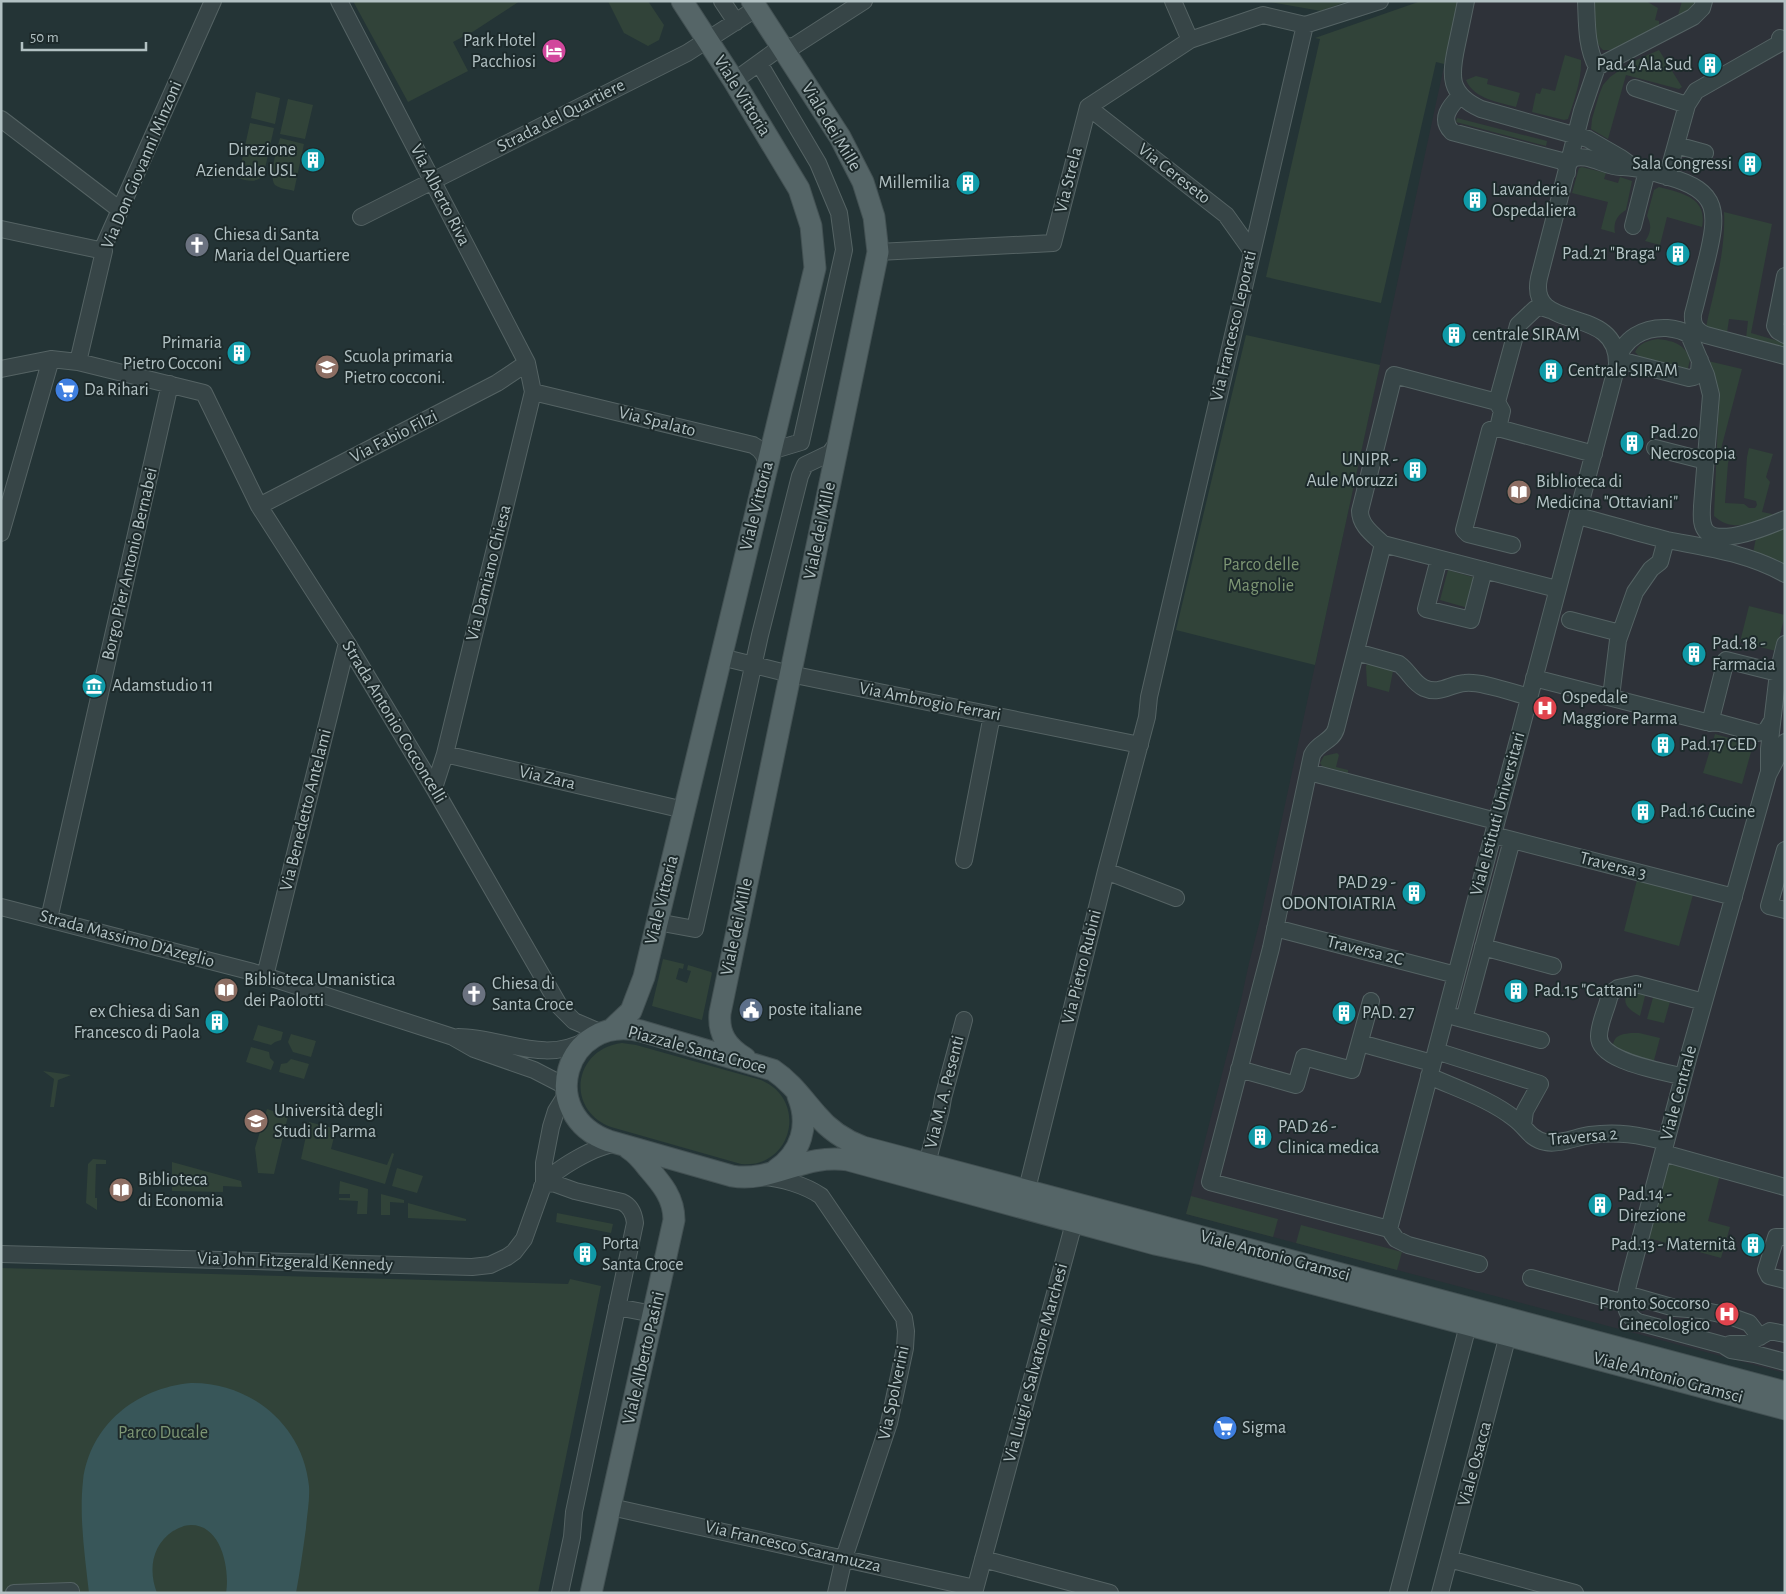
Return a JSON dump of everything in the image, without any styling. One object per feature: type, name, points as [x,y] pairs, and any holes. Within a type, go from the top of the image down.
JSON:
[{"type":"main road","name":"Viale Vittoria","points":[[567,1095],[566,1076],[573,1058],[585,1042],[628,1016],[644,977],[815,268],[811,226],[799,190],[734,81],[682,1]]},
{"type":"main road","name":"Viale dei Mille","points":[[755,5],[840,137],[863,182],[874,217],[878,252],[720,1013],[721,1031],[728,1044],[739,1054],[764,1066]]},
{"type":"main road","name":"Piazzale Santa Croce","points":[[602,1033],[631,1029],[764,1066],[789,1082]]},
{"type":"main road","name":"Viale Antonio Gramsci","points":[[789,1082],[815,1114],[841,1138],[925,1172],[1024,1200],[1160,1226],[1470,1317],[1508,1336],[1785,1409]]},
{"type":"main road","points":[[567,1095],[573,1114],[584,1128],[600,1138],[732,1176],[759,1176],[784,1164],[800,1142],[804,1115],[795,1090],[789,1082]]},
{"type":"main road","name":"Viale Alberto Pasini","points":[[591,1593],[673,1225],[673,1207],[664,1186],[637,1155],[618,1144]]},
{"type":"main road","name":"Viale Antonio Gramsci","points":[[759,1176],[811,1161],[836,1159],[925,1172]]},
{"type":"main road","name":"Viale Antonio Gramsci","points":[[1024,1200],[1074,1223],[1160,1246],[1202,1254],[1785,1392]]},
{"type":"street","name":"Via Don Giovanni Minzoni","points":[[78,362],[104,251],[103,248],[213,1]]},
{"type":"street","name":"Via Alberto Riva","points":[[339,1],[527,363],[533,392]]},
{"type":"street","points":[[722,1],[736,22]]},
{"type":"street","points":[[734,81],[782,47],[794,46],[864,1]]},
{"type":"street","points":[[1173,1],[1190,40]]},
{"type":"street","points":[[1088,107],[1190,40],[1263,15],[1305,25],[1380,1]]},
{"type":"street","points":[[1466,1],[1452,67],[1453,84],[1460,96],[1472,105],[1486,111],[1588,139],[1632,166],[1687,183],[1702,192],[1709,201],[1714,217],[1713,235],[1692,331],[1711,394],[1702,517],[1704,529],[1709,534],[1717,537],[1732,536],[1762,528],[1785,519]]},
{"type":"street","points":[[1550,310],[1540,300],[1538,294],[1539,282],[1582,112],[1597,67],[1590,46],[1586,1]]},
{"type":"street","points":[[1597,67],[1694,17],[1702,8],[1704,1]]},
{"type":"street","name":"Strada del Quartiere","points":[[361,217],[687,53],[736,22],[755,5]]},
{"type":"street","name":"Via Francesco Leporati","points":[[1140,744],[1251,250],[1305,25]]},
{"type":"street","points":[[1668,177],[1687,105],[1696,91],[1782,42],[1780,38]]},
{"type":"street","points":[[759,63],[818,163],[839,214],[844,250],[801,442],[769,460]]},
{"type":"street","points":[[1635,88],[1687,105]]},
{"type":"street","points":[[1460,96],[1450,106],[1446,114],[1447,124],[1452,132],[1562,161],[1568,168]]},
{"type":"street","name":"Via Cereseto","points":[[1088,107],[1226,215],[1251,250]]},
{"type":"street","name":"Via Strela","points":[[878,252],[1053,243],[1088,107]]},
{"type":"street","points":[[1,118],[120,210]]},
{"type":"street","points":[[1676,145],[1705,153]]},
{"type":"street","points":[[1568,168],[1572,159],[1580,157],[1617,167],[1632,166]]},
{"type":"street","points":[[1633,226],[1648,171]]},
{"type":"street","points":[[1,228],[104,251]]},
{"type":"street","points":[[1785,276],[1775,326],[1778,332],[1785,335]]},
{"type":"street","points":[[1498,428],[1502,413],[1497,402],[1518,325],[1535,309],[1541,307],[1600,329],[1616,353],[1616,366]]},
{"type":"street","name":"Viale Istituti Universitari","points":[[1389,1229],[1621,352],[1626,344],[1640,332],[1665,328],[1692,331],[1785,356]]},
{"type":"street","points":[[1,533],[51,359]]},
{"type":"street","points":[[1,369],[51,359],[78,362],[170,384]]},
{"type":"street","points":[[1616,366],[1624,362],[1684,378],[1692,378],[1699,372],[1700,360]]},
{"type":"street","name":"Via Fabio Filzi","points":[[258,506],[497,383],[527,363]]},
{"type":"street","points":[[1497,402],[1394,375],[1360,516],[1364,525],[1383,544],[1558,589]]},
{"type":"street","name":"Strada Antonio Cocconcelli","points":[[170,384],[204,393],[258,506],[348,643],[560,1006],[574,1021],[602,1033]]},
{"type":"street","name":"Borgo Pier Antonio Bernabei","points":[[49,918],[170,384]]},
{"type":"street","name":"Via Spalato","points":[[533,392],[752,446],[761,450],[769,460]]},
{"type":"street","name":"Via Damiano Chiesa","points":[[445,754],[533,392]]},
{"type":"street","points":[[1512,545],[1468,534],[1464,528],[1492,428],[1594,454]]},
{"type":"street","points":[[657,922],[695,929],[754,665],[802,470],[805,465],[832,451],[840,436]]},
{"type":"street","points":[[1655,448],[1706,461]]},
{"type":"street","points":[[1577,516],[1666,540],[1709,547],[1748,558],[1785,574]]},
{"type":"street","points":[[1611,697],[1620,634],[1635,592],[1651,569],[1660,562],[1666,540]]},
{"type":"street","points":[[1383,544],[1335,734],[1315,749],[1275,928],[1210,1182],[1389,1229],[1396,1239],[1408,1245],[1479,1264]]},
{"type":"street","points":[[1439,559],[1426,609],[1471,620],[1484,570]]},
{"type":"street","points":[[1570,620],[1620,634]]},
{"type":"street","name":"Via Benedetto Antelami","points":[[265,976],[348,643]]},
{"type":"street","points":[[1768,775],[1772,721],[1782,680],[1785,644]]},
{"type":"street","points":[[1356,652],[1399,664],[1404,667],[1418,685],[1429,690],[1441,690],[1469,682],[1529,697]]},
{"type":"street","name":"Via Ambrogio Ferrari","points":[[721,657],[790,674],[1140,744]]},
{"type":"street","points":[[1710,723],[1726,660],[1782,680]]},
{"type":"street","points":[[1534,678],[1710,723],[1720,723],[1757,733],[1766,731],[1772,721]]},
{"type":"street","points":[[964,860],[992,714]]},
{"type":"street","points":[[1768,775],[1785,742]]},
{"type":"street","name":"Via Pietro Rubini","points":[[1024,1200],[1106,871],[1140,744]]},
{"type":"street","points":[[434,788],[445,754]]},
{"type":"street","name":"Via Zara","points":[[445,754],[684,810]]},
{"type":"street","name":"Traversa 3","points":[[1309,772],[1495,828],[1512,840],[1734,896]]},
{"type":"street","name":"Viale Centrale","points":[[1625,1299],[1683,1077],[1768,775]]},
{"type":"street","points":[[1464,1020],[1512,840]]},
{"type":"street","points":[[1777,908],[1785,851]]},
{"type":"street","points":[[1106,871],[1176,898]]},
{"type":"street","name":"Strada Massimo D'Azeglio","points":[[1,907],[265,976],[453,1037]]},
{"type":"street","name":"Traversa 2C","points":[[1275,928],[1456,975]]},
{"type":"street","points":[[1466,937],[1484,945],[1553,966]]},
{"type":"street","points":[[1683,1077],[1618,1059],[1604,1049],[1600,1043],[1599,1035],[1609,998],[1613,991],[1618,988],[1636,984],[1704,1002]]},
{"type":"street","points":[[1239,1069],[1296,1085],[1304,1057],[1352,1070],[1371,1001]]},
{"type":"street","points":[[1445,1014],[1541,1040]]},
{"type":"street","name":"Via M. A. Pesenti","points":[[925,1172],[964,1020]]},
{"type":"street","points":[[453,1037],[474,1038],[540,1050],[556,1051],[570,1048],[602,1033]]},
{"type":"street","points":[[453,1037],[474,1049],[534,1070],[567,1095]]},
{"type":"street","points":[[1360,1043],[1432,1064],[1540,1084],[1525,1111],[1523,1126]]},
{"type":"street","name":"Traversa 2","points":[[1432,1064],[1513,1117],[1536,1139],[1548,1143],[1590,1135],[1637,1134],[1664,1147],[1785,1187]]},
{"type":"street","name":"Via John Fitzgerald Kennedy","points":[[1,1254],[490,1265],[507,1257],[519,1246],[527,1230],[542,1187],[551,1127],[556,1111],[567,1095]]},
{"type":"street","name":"Via John Fitzgerald Kennedy","points":[[542,1187],[562,1168],[576,1159],[605,1145],[618,1144]]},
{"type":"street","name":"Via Spolverini","points":[[759,1176],[777,1179],[811,1190],[821,1196],[904,1318],[906,1331],[905,1348],[889,1423],[844,1558],[836,1593]]},
{"type":"street","points":[[542,1187],[546,1184],[553,1184],[574,1191],[619,1201],[627,1205],[634,1217],[634,1228],[574,1512],[572,1534],[560,1593]]},
{"type":"street","points":[[1074,1223],[1080,1216],[1135,1230],[1152,1225],[1160,1226]]},
{"type":"street","name":"Via Luigi e Salvatore Marchesi","points":[[974,1591],[1074,1223]]},
{"type":"street","points":[[1785,1237],[1776,1237],[1766,1272],[1770,1276],[1785,1280]]},
{"type":"street","points":[[1531,1278],[1625,1299],[1676,1308],[1701,1310],[1728,1316],[1749,1323],[1760,1336]]},
{"type":"street","points":[[1625,1299],[1627,1313],[1638,1322],[1722,1345],[1731,1350],[1785,1362]]},
{"type":"street","points":[[617,1307],[654,1314]]},
{"type":"street","points":[[1398,1593],[1464,1348],[1470,1317]]},
{"type":"street","points":[[1722,1345],[1744,1344],[1773,1331],[1785,1334]]},
{"type":"street","name":"Viale Osacca","points":[[1440,1593],[1508,1336]]},
{"type":"street","name":"Via Francesco Scaramuzza","points":[[611,1507],[844,1558],[974,1591]]},
{"type":"street","points":[[983,1559],[1110,1593]]},
{"type":"street","points":[[1449,1559],[1575,1593]]},
{"type":"street","points":[[14,1593],[71,1590]]},
{"type":"shaded area","name":"Ospedale Maggiore Parma","points":[[1458,1],[1785,1],[1785,1373],[1186,1214],[1261,916]]},
{"type":"green space","points":[[353,1],[520,1],[474,31],[453,42],[468,71],[408,102]]},
{"type":"green space","points":[[608,1],[648,1],[664,25],[659,40],[648,46],[624,33]]},
{"type":"green space","points":[[1264,1],[1348,1],[1321,11]]},
{"type":"green space","points":[[1421,1],[1458,1],[1444,64],[1436,62],[1381,303],[1266,277],[1320,39],[1315,38]]},
{"type":"green space","points":[[1594,1],[1646,1],[1658,8],[1655,20],[1659,21],[1659,28],[1611,50],[1603,50],[1599,46],[1595,34]]},
{"type":"green space","points":[[1682,1],[1696,1],[1688,11],[1677,19]]},
{"type":"green space","points":[[1659,50],[1682,87],[1679,89],[1626,75],[1608,139],[1591,129],[1592,119],[1603,85],[1610,77],[1630,63]]},
{"type":"green space","points":[[1565,55],[1581,60],[1579,82],[1568,119],[1564,120],[1532,112],[1536,93],[1540,94],[1542,88],[1555,91]]},
{"type":"green space","points":[[1476,76],[1488,79],[1487,84],[1520,93],[1516,107],[1487,99],[1475,92],[1466,80]]},
{"type":"green space","points":[[256,92],[280,98],[275,124],[251,118]]},
{"type":"green space","points":[[288,99],[313,105],[305,139],[280,134]]},
{"type":"green space","points":[[1457,118],[1547,141],[1546,146],[1456,122]]},
{"type":"green space","points":[[250,123],[274,128],[264,173],[259,179],[253,181],[238,178]]},
{"type":"green space","points":[[280,138],[304,144],[294,191],[277,186],[273,181],[274,163]]},
{"type":"green space","points":[[1582,167],[1606,173],[1604,179],[1618,183],[1620,177],[1632,181],[1626,210],[1616,220],[1615,233],[1601,229],[1608,202],[1572,193],[1579,168]]},
{"type":"green space","points":[[1659,187],[1684,194],[1697,203],[1703,217],[1702,227],[1667,217],[1660,245],[1645,241],[1650,229],[1647,216],[1654,190]]},
{"type":"green space","points":[[1724,212],[1772,224],[1751,333],[1785,343],[1785,349],[1746,338],[1748,321],[1729,319],[1727,333],[1706,327],[1721,256]]},
{"type":"green space","name":"Parco delle Magnolie","points":[[1246,335],[1380,365],[1315,665],[1176,630]]},
{"type":"green space","points":[[1658,339],[1674,342],[1685,350],[1690,360],[1687,369],[1640,357],[1635,352],[1645,342]]},
{"type":"green space","points":[[1708,361],[1742,369],[1721,449],[1731,453],[1728,463],[1725,503],[1744,504],[1749,508],[1755,508],[1757,505],[1756,501],[1744,498],[1749,448],[1773,454],[1766,477],[1770,482],[1762,512],[1772,514],[1772,517],[1749,524],[1735,525],[1727,524],[1714,516],[1719,396]]},
{"type":"green space","points":[[1785,528],[1785,564],[1753,553],[1756,538]]},
{"type":"green space","points":[[1448,570],[1476,578],[1468,608],[1440,600]]},
{"type":"green space","points":[[1749,606],[1785,615],[1776,651],[1740,642]]},
{"type":"green space","points":[[1368,664],[1393,671],[1389,692],[1367,686],[1366,666]]},
{"type":"green space","points":[[1715,734],[1753,745],[1742,784],[1703,773]]},
{"type":"green space","points":[[1337,753],[1339,755],[1336,767],[1348,770],[1348,773],[1322,766],[1320,763],[1324,756]]},
{"type":"green space","points":[[1638,876],[1694,891],[1679,946],[1624,931]]},
{"type":"green space","points":[[663,959],[684,964],[683,969],[679,968],[676,979],[687,983],[691,971],[687,970],[688,965],[712,973],[702,1020],[652,1006]]},
{"type":"green space","points":[[1646,992],[1640,1016],[1627,1006],[1625,1000],[1629,993]]},
{"type":"green space","points":[[1654,994],[1671,998],[1664,1023],[1647,1019]]},
{"type":"green space","points":[[258,1025],[283,1032],[281,1040],[271,1045],[253,1040]]},
{"type":"green space","points":[[1631,1033],[1660,1038],[1653,1064],[1629,1058],[1613,1046],[1617,1037]]},
{"type":"green space","points":[[291,1034],[316,1041],[311,1057],[293,1052],[288,1042]]},
{"type":"green space","points":[[622,1043],[636,1045],[761,1080],[776,1090],[785,1102],[789,1117],[788,1131],[782,1145],[772,1156],[758,1163],[741,1164],[611,1127],[596,1119],[586,1108],[581,1095],[581,1081],[585,1068],[593,1056],[606,1048]]},
{"type":"green space","points":[[251,1047],[269,1052],[270,1058],[274,1062],[271,1070],[246,1062]]},
{"type":"green space","points":[[291,1059],[309,1064],[304,1079],[279,1072],[281,1064],[287,1063]]},
{"type":"green space","points":[[43,1071],[71,1075],[58,1080],[54,1107],[50,1107],[54,1079]]},
{"type":"green space","points":[[267,1109],[288,1116],[274,1174],[258,1173],[255,1148]]},
{"type":"green space","points":[[309,1122],[336,1129],[331,1149],[387,1165],[392,1153],[394,1154],[385,1184],[301,1159]]},
{"type":"green space","points":[[93,1159],[106,1160],[106,1164],[96,1164],[95,1198],[97,1198],[97,1210],[86,1203],[88,1164]]},
{"type":"green space","points":[[1668,1161],[1720,1175],[1708,1221],[1730,1227],[1721,1258],[1648,1238]]},
{"type":"green space","points":[[172,1162],[241,1181],[242,1187],[223,1186],[223,1192],[172,1191]]},
{"type":"green space","points":[[397,1168],[423,1176],[417,1193],[392,1186]]},
{"type":"green space","points":[[340,1181],[368,1189],[367,1214],[357,1214],[358,1201],[339,1200],[339,1198],[350,1198],[350,1194],[339,1194]]},
{"type":"green space","points":[[381,1194],[404,1200],[404,1203],[390,1202],[390,1215],[381,1215]]},
{"type":"green space","points":[[1191,1196],[1278,1219],[1273,1237],[1186,1214]]},
{"type":"green space","points":[[408,1203],[466,1219],[466,1221],[408,1218]]},
{"type":"green space","points":[[557,1213],[613,1224],[611,1233],[556,1222]]},
{"type":"green space","points":[[1301,1225],[1402,1252],[1397,1270],[1296,1243]]},
{"type":"green space","name":"Parco Ducale","points":[[1,1268],[568,1284],[570,1279],[601,1286],[538,1593],[1,1593]]},
{"type":"water","points":[[191,1383],[213,1385],[233,1390],[253,1399],[270,1411],[285,1426],[296,1444],[305,1464],[309,1486],[309,1502],[296,1593],[226,1593],[227,1573],[225,1561],[217,1540],[202,1527],[191,1525],[173,1531],[160,1543],[156,1551],[153,1576],[157,1593],[89,1593],[83,1537],[82,1495],[87,1461],[95,1443],[119,1413],[135,1401],[171,1386]]},
{"type":"place","name":"Park Hotel Pacchiosi","points":[[554,51]]},
{"type":"place","name":"Pad.4 Ala Sud","points":[[1710,65]]},
{"type":"place","name":"Direzione Aziendale USL","points":[[313,160]]},
{"type":"place","name":"Sala Congressi","points":[[1750,164]]},
{"type":"place","name":"Millemilia","points":[[968,183]]},
{"type":"place","name":"Lavanderia Ospedaliera","points":[[1475,200]]},
{"type":"place","name":"Chiesa di Santa Maria del Quartiere","points":[[197,245]]},
{"type":"place","name":"Pad.21 \"Braga\"","points":[[1678,254]]},
{"type":"place","name":"centrale SIRAM","points":[[1454,335]]},
{"type":"place","name":"Primaria Pietro Cocconi","points":[[239,353]]},
{"type":"place","name":"Scuola primaria Pietro cocconi.","points":[[327,367]]},
{"type":"place","name":"Centrale SIRAM","points":[[1551,371]]},
{"type":"place","name":"Da Rihari","points":[[67,390]]},
{"type":"place","name":"Pad.20 Necroscopia","points":[[1632,443]]},
{"type":"place","name":"UNIPR - Aule Moruzzi","points":[[1415,470]]},
{"type":"place","name":"Biblioteca di Medicina \"Ottaviani\"","points":[[1519,492]]},
{"type":"place","name":"Pad.18 - Farmacia","points":[[1694,654]]},
{"type":"place","name":"Adamstudio 11","points":[[94,686]]},
{"type":"place","name":"Ospedale Maggiore Parma","points":[[1545,708]]},
{"type":"place","name":"Pad.17 CED","points":[[1663,745]]},
{"type":"place","name":"Pad.16 Cucine","points":[[1643,812]]},
{"type":"place","name":"PAD 29 - ODONTOIATRIA","points":[[1414,893]]},
{"type":"place","name":"Biblioteca Umanistica dei Paolotti","points":[[226,990]]},
{"type":"place","name":"Pad.15 \"Cattani\"","points":[[1516,991]]},
{"type":"place","name":"Chiesa di Santa Croce","points":[[474,994]]},
{"type":"place","name":"poste italiane","points":[[751,1010]]},
{"type":"place","name":"PAD. 27","points":[[1344,1013]]},
{"type":"place","name":"ex Chiesa di San Francesco di Paola","points":[[217,1022]]},
{"type":"place","name":"Università degli Studi di Parma","points":[[256,1121]]},
{"type":"place","name":"PAD 26 - Clinica medica","points":[[1260,1137]]},
{"type":"place","name":"Biblioteca di Economia","points":[[121,1190]]},
{"type":"place","name":"Pad.14 - Direzione","points":[[1600,1205]]},
{"type":"place","name":"Pad.13 - Maternità","points":[[1753,1245]]},
{"type":"place","name":"Porta Santa Croce","points":[[585,1254]]},
{"type":"place","name":"Pronto Soccorso Ginecologico","points":[[1727,1314]]},
{"type":"place","name":"Sigma","points":[[1225,1428]]}]
